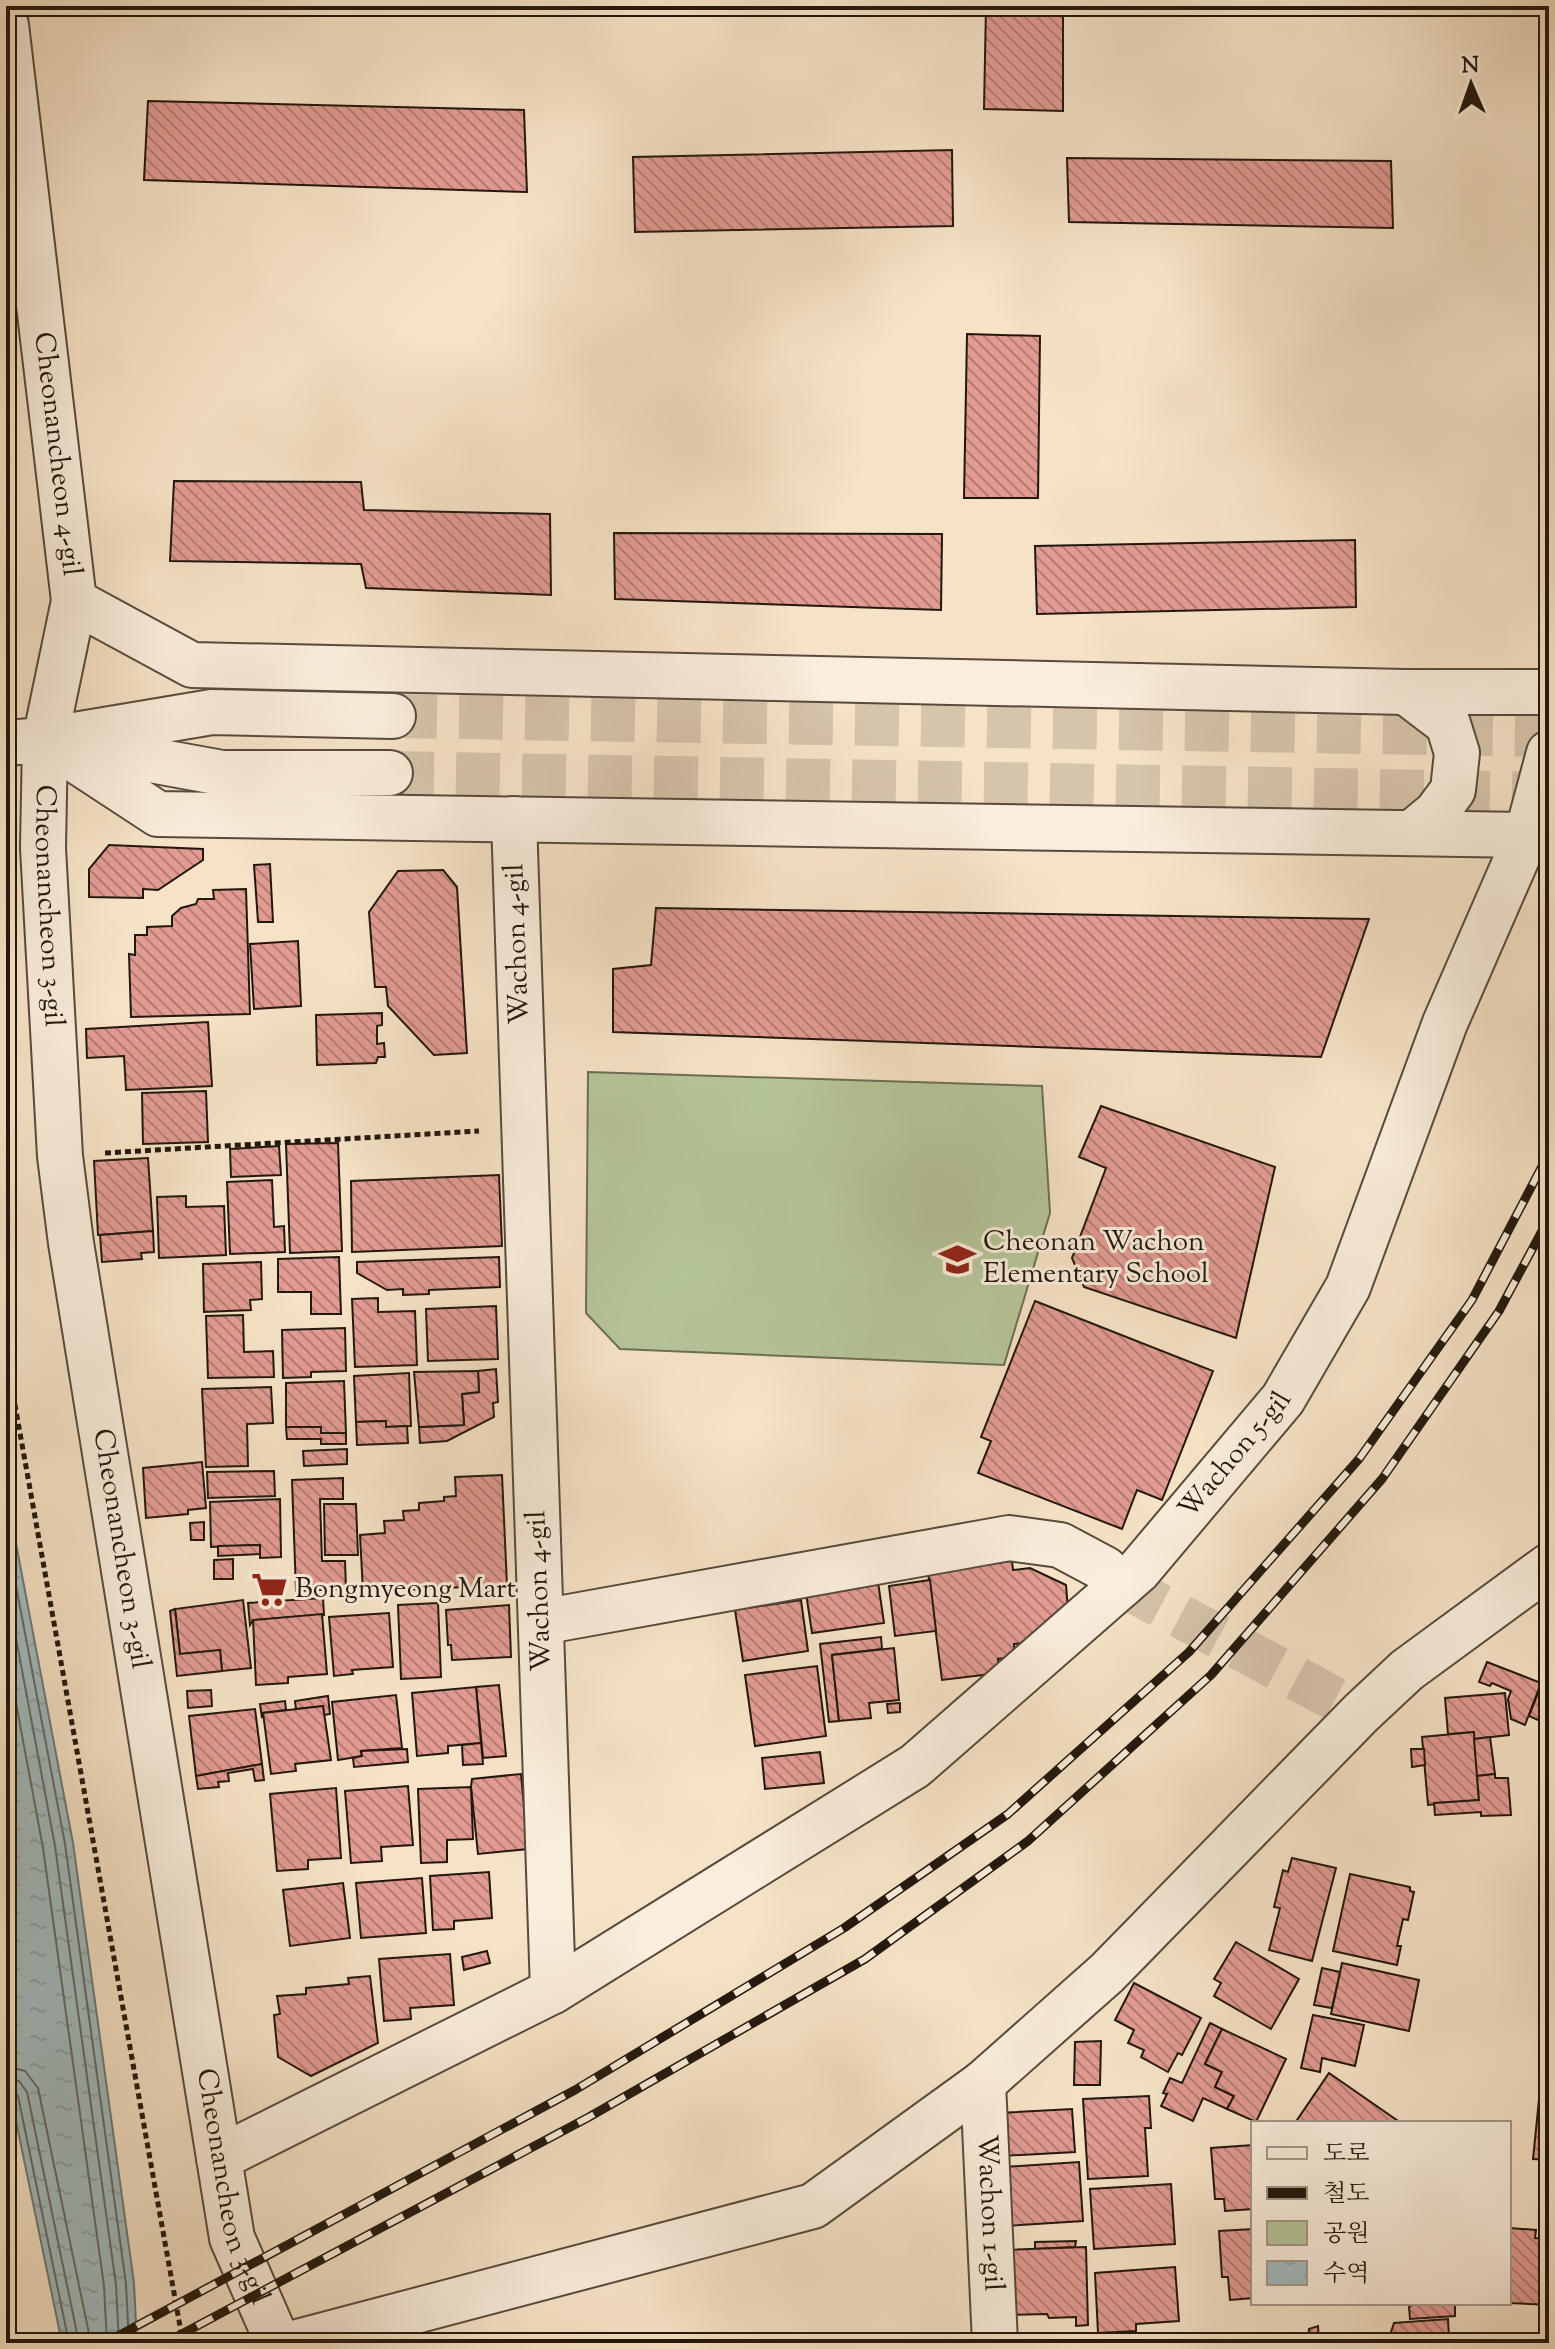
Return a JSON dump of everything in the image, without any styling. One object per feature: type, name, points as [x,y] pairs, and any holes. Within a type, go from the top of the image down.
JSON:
[{"type":"street","name":"Cheonancheon 4-gil","points":[[6,25],[74,601],[25,742]]},
{"type":"street","points":[[74,601],[192,665],[1406,692],[1549,692]]},
{"type":"street","points":[[1406,692],[1448,724],[1457,753],[1453,790],[1436,813],[1413,832]]},
{"type":"street","points":[[25,742],[212,712],[393,716]]},
{"type":"street","points":[[25,742],[222,773],[390,773]]},
{"type":"street","points":[[25,742],[158,814],[1527,835]]},
{"type":"street","name":"Cheonancheon 3-gil","points":[[25,742],[43,848],[60,1156],[71,1243],[232,2238],[278,2343]]},
{"type":"street","name":"Wachon 5-gil","points":[[553,1991],[915,1766],[1138,1571],[1283,1399],[1348,1287],[1445,1023],[1527,835],[1549,753]]},
{"type":"street","name":"Wachon 4-gil","points":[[514,819],[553,1991]]},
{"type":"street","points":[[541,1622],[1009,1538],[1060,1545],[1105,1569],[1122,1585]]},
{"type":"street","points":[[294,2343],[813,2206],[983,2083],[1107,1973],[1361,1713],[1407,1670],[1549,1566]]},
{"type":"street","points":[[219,2158],[553,1991]]},
{"type":"street","name":"Wachon 1-gil","points":[[983,2083],[995,2343]]},
{"type":"path","points":[[60,1156],[526,1128]]},
{"type":"path","points":[[6,1355],[183,2343]]},
{"type":"path","points":[[6,2269],[14,2343]]},
{"type":"green space","points":[[588,1072],[1042,1086],[1050,1213],[1004,1365],[620,1349],[586,1313]]},
{"type":"water","points":[[6,1491],[73,1843],[134,2283],[137,2343],[62,2343],[6,2073]]},
{"type":"building","points":[[986,6],[1063,6],[1063,111],[984,109]]},
{"type":"building","points":[[148,101],[524,110],[527,192],[144,180]]},
{"type":"building","points":[[952,150],[953,226],[635,232],[633,157]]},
{"type":"building","points":[[1067,158],[1391,161],[1393,228],[1069,222]]},
{"type":"building","points":[[967,334],[1040,336],[1038,498],[964,498]]},
{"type":"building","points":[[174,481],[361,482],[364,510],[550,514],[551,595],[366,588],[361,564],[170,561]]},
{"type":"building","points":[[614,533],[942,534],[941,610],[615,599]]},
{"type":"building","points":[[1355,540],[1356,607],[1037,614],[1035,546]]},
{"type":"building","points":[[109,845],[203,849],[203,860],[158,890],[143,889],[143,898],[89,897],[89,869]]},
{"type":"building","points":[[270,864],[273,922],[258,922],[254,865]]},
{"type":"building","points":[[443,870],[457,887],[467,1053],[434,1055],[388,1006],[386,987],[375,987],[369,912],[398,871]]},
{"type":"building","points":[[246,889],[250,1014],[131,1017],[129,954],[135,955],[135,935],[147,935],[147,927],[172,926],[172,916],[181,908],[196,904],[198,899],[214,899],[213,890]]},
{"type":"building","points":[[656,908],[1369,919],[1321,1057],[613,1032],[613,969],[651,965]]},
{"type":"building","points":[[298,941],[301,1006],[254,1009],[250,944]]},
{"type":"building","points":[[382,1013],[382,1025],[377,1026],[377,1044],[384,1043],[385,1057],[378,1057],[376,1063],[317,1065],[316,1015]]},
{"type":"building","points":[[208,1022],[212,1086],[126,1090],[124,1056],[87,1058],[86,1029]]},
{"type":"building","points":[[206,1091],[208,1142],[143,1144],[142,1093]]},
{"type":"building","points":[[1101,1106],[1275,1167],[1236,1338],[1084,1287],[1072,1258],[1106,1168],[1079,1157]]},
{"type":"building","points":[[338,1143],[342,1251],[290,1253],[286,1144]]},
{"type":"building","points":[[279,1146],[281,1175],[231,1177],[230,1149]]},
{"type":"building","points":[[148,1158],[153,1231],[98,1235],[94,1161]]},
{"type":"building","points":[[499,1175],[502,1246],[352,1252],[351,1181]]},
{"type":"building","points":[[272,1180],[274,1227],[284,1226],[285,1252],[230,1254],[227,1182]]},
{"type":"building","points":[[186,1196],[186,1207],[224,1206],[226,1255],[159,1258],[157,1197]]},
{"type":"building","points":[[153,1231],[154,1252],[141,1253],[142,1259],[102,1262],[100,1235]]},
{"type":"building","points":[[339,1257],[341,1314],[311,1314],[311,1292],[278,1292],[278,1259]]},
{"type":"building","points":[[499,1257],[500,1287],[429,1290],[429,1294],[403,1295],[403,1289],[387,1290],[357,1273],[357,1262]]},
{"type":"building","points":[[261,1262],[262,1299],[250,1300],[251,1310],[204,1312],[203,1264]]},
{"type":"building","points":[[378,1298],[378,1312],[415,1311],[417,1365],[355,1367],[352,1299]]},
{"type":"building","points":[[1035,1301],[1213,1371],[1162,1500],[1137,1490],[1122,1529],[978,1473],[991,1441],[981,1437]]},
{"type":"building","points":[[496,1306],[498,1359],[428,1361],[426,1309]]},
{"type":"building","points":[[243,1315],[244,1352],[273,1351],[274,1377],[208,1378],[206,1316]]},
{"type":"building","points":[[345,1328],[346,1371],[311,1372],[311,1377],[283,1378],[282,1330]]},
{"type":"building","points":[[496,1369],[498,1402],[493,1403],[494,1417],[447,1441],[420,1443],[419,1427],[464,1425],[462,1394],[479,1392],[478,1371]]},
{"type":"building","points":[[478,1371],[479,1392],[462,1394],[464,1425],[419,1427],[414,1372]]},
{"type":"building","points":[[409,1373],[411,1426],[386,1427],[386,1421],[356,1422],[354,1376]]},
{"type":"building","points":[[344,1381],[346,1433],[321,1433],[321,1427],[286,1427],[286,1383]]},
{"type":"building","points":[[271,1387],[273,1423],[247,1424],[248,1466],[206,1467],[202,1389]]},
{"type":"building","points":[[386,1421],[386,1427],[407,1426],[408,1443],[357,1445],[356,1422]]},
{"type":"building","points":[[286,1427],[321,1427],[321,1433],[346,1433],[346,1444],[321,1444],[321,1439],[287,1439]]},
{"type":"building","points":[[347,1449],[347,1464],[304,1466],[303,1451]]},
{"type":"building","points":[[202,1462],[206,1508],[188,1510],[188,1514],[146,1518],[143,1468]]},
{"type":"building","points":[[274,1471],[275,1496],[208,1498],[207,1472]]},
{"type":"building","points":[[502,1475],[507,1585],[363,1592],[360,1535],[385,1533],[384,1521],[404,1520],[403,1511],[419,1510],[419,1503],[444,1501],[444,1497],[456,1496],[455,1477]]},
{"type":"building","points":[[343,1478],[343,1499],[320,1499],[322,1561],[345,1561],[346,1589],[296,1591],[292,1480]]},
{"type":"building","points":[[280,1499],[281,1557],[260,1558],[260,1545],[211,1547],[210,1502]]},
{"type":"building","points":[[324,1504],[356,1504],[358,1555],[325,1555]]},
{"type":"building","points":[[204,1522],[204,1540],[191,1540],[190,1523]]},
{"type":"building","points":[[260,1545],[260,1554],[218,1556],[218,1546]]},
{"type":"building","points":[[233,1559],[233,1579],[214,1579],[214,1560]]},
{"type":"building","points":[[1012,1561],[1013,1570],[1030,1568],[1066,1585],[1068,1610],[1026,1643],[1014,1644],[1015,1657],[998,1659],[999,1673],[942,1680],[928,1572]]},
{"type":"building","points":[[930,1580],[936,1631],[895,1636],[889,1586]]},
{"type":"building","points":[[878,1582],[884,1623],[812,1633],[806,1593]]},
{"type":"building","points":[[323,1598],[324,1615],[253,1620],[250,1625],[248,1603]]},
{"type":"building","points":[[243,1600],[251,1668],[222,1671],[220,1650],[180,1654],[175,1609]]},
{"type":"building","points":[[801,1600],[808,1651],[743,1661],[735,1610]]},
{"type":"building","points":[[438,1603],[441,1677],[401,1679],[398,1605]]},
{"type":"building","points":[[509,1605],[511,1657],[452,1660],[446,1610]]},
{"type":"building","points":[[175,1609],[180,1654],[220,1650],[222,1671],[177,1676],[170,1611]]},
{"type":"building","points":[[389,1613],[393,1667],[352,1670],[353,1674],[334,1676],[329,1617]]},
{"type":"building","points":[[322,1614],[327,1674],[288,1677],[288,1683],[256,1685],[253,1620]]},
{"type":"building","points":[[881,1637],[882,1649],[832,1655],[839,1721],[829,1722],[820,1644]]},
{"type":"building","points":[[894,1648],[899,1700],[869,1703],[871,1718],[839,1721],[832,1655]]},
{"type":"building","points":[[1487,1662],[1541,1683],[1525,1725],[1511,1719],[1508,1699],[1511,1691],[1492,1683],[1490,1686],[1479,1682]]},
{"type":"building","points":[[817,1666],[826,1736],[755,1746],[745,1675]]},
{"type":"building","points":[[499,1685],[506,1756],[483,1758],[476,1687]]},
{"type":"building","points":[[476,1687],[481,1743],[448,1746],[448,1753],[417,1756],[412,1693]]},
{"type":"building","points":[[211,1690],[212,1706],[188,1708],[187,1691]]},
{"type":"building","points":[[1505,1693],[1509,1735],[1474,1739],[1474,1732],[1448,1734],[1445,1698]]},
{"type":"building","points":[[1538,1693],[1549,1697],[1540,1721],[1529,1716]]},
{"type":"building","points":[[396,1695],[402,1748],[361,1751],[362,1756],[338,1760],[332,1702]]},
{"type":"building","points":[[328,1696],[330,1714],[324,1715],[323,1706],[296,1709],[295,1701]]},
{"type":"building","points":[[285,1701],[286,1710],[263,1713],[262,1718],[260,1704]]},
{"type":"building","points":[[900,1703],[900,1712],[888,1713],[887,1704]]},
{"type":"building","points":[[323,1706],[331,1760],[295,1764],[296,1771],[271,1774],[263,1713]]},
{"type":"building","points":[[255,1709],[262,1764],[196,1776],[189,1716]]},
{"type":"building","points":[[1474,1732],[1479,1800],[1428,1805],[1422,1737]]},
{"type":"building","points":[[1490,1737],[1495,1774],[1477,1776],[1474,1739]]},
{"type":"building","points":[[481,1743],[483,1764],[463,1765],[462,1745]]},
{"type":"building","points":[[407,1749],[408,1762],[354,1767],[353,1758],[362,1756],[361,1751]]},
{"type":"building","points":[[1411,1749],[1424,1749],[1425,1765],[1412,1767]]},
{"type":"building","points":[[820,1752],[824,1783],[765,1789],[762,1758]]},
{"type":"building","points":[[262,1764],[264,1780],[255,1781],[253,1769],[228,1773],[229,1781],[218,1782],[219,1787],[198,1789],[196,1776]]},
{"type":"building","points":[[521,1774],[528,1849],[478,1854],[472,1779]]},
{"type":"building","points":[[1495,1774],[1495,1778],[1508,1778],[1511,1815],[1481,1816],[1481,1812],[1435,1815],[1434,1803],[1479,1800],[1477,1776]]},
{"type":"building","points":[[408,1786],[413,1845],[381,1847],[382,1861],[351,1863],[345,1791]]},
{"type":"building","points":[[471,1787],[473,1839],[447,1840],[447,1862],[421,1863],[418,1789]]},
{"type":"building","points":[[336,1788],[341,1858],[308,1860],[308,1869],[277,1871],[270,1794]]},
{"type":"building","points":[[1292,1858],[1336,1868],[1312,1961],[1269,1950],[1280,1908],[1274,1907],[1283,1870],[1288,1872]]},
{"type":"building","points":[[489,1872],[492,1918],[454,1921],[454,1929],[433,1930],[430,1876]]},
{"type":"building","points":[[1350,1874],[1410,1887],[1410,1891],[1414,1892],[1408,1920],[1403,1919],[1397,1946],[1401,1946],[1397,1965],[1333,1951]]},
{"type":"building","points":[[422,1878],[426,1933],[361,1938],[356,1883]]},
{"type":"building","points":[[343,1883],[350,1938],[290,1946],[283,1890]]},
{"type":"building","points":[[1236,1942],[1299,1979],[1271,2029],[1214,1996],[1221,1983],[1214,1979]]},
{"type":"building","points":[[487,1951],[490,1963],[464,1970],[462,1957]]},
{"type":"building","points":[[450,1954],[454,2005],[410,2008],[411,2019],[384,2021],[379,1959]]},
{"type":"building","points":[[1342,1963],[1419,1980],[1409,2031],[1331,2014]]},
{"type":"building","points":[[1322,1968],[1340,1972],[1332,2008],[1314,2005]]},
{"type":"building","points":[[370,1976],[378,2043],[311,2076],[278,2057],[274,2015],[280,2014],[277,1996],[306,1994],[306,1988],[349,1984],[348,1978]]},
{"type":"building","points":[[1134,1983],[1201,2018],[1182,2055],[1178,2053],[1168,2072],[1141,2057],[1144,2050],[1128,2043],[1134,2030],[1115,2020]]},
{"type":"building","points":[[1313,2015],[1364,2025],[1355,2066],[1322,2058],[1320,2072],[1301,2068]]},
{"type":"building","points":[[1210,2023],[1222,2029],[1205,2064],[1222,2072],[1215,2087],[1234,2096],[1227,2109],[1203,2098],[1193,2121],[1161,2106],[1167,2094],[1163,2093],[1170,2078],[1182,2083]]},
{"type":"building","points":[[1222,2029],[1286,2059],[1256,2121],[1227,2109],[1234,2096],[1215,2087],[1222,2072],[1205,2064]]},
{"type":"building","points":[[1101,2041],[1100,2085],[1074,2085],[1075,2042]]},
{"type":"building","points":[[1542,2070],[1549,2071],[1549,2160],[1533,2159]]},
{"type":"building","points":[[1329,2073],[1398,2121],[1296,2121]]},
{"type":"building","points":[[1149,2096],[1151,2128],[1145,2128],[1148,2176],[1088,2179],[1083,2099]]},
{"type":"building","points":[[1072,2109],[1075,2152],[1000,2156],[997,2113]]},
{"type":"building","points":[[1251,2145],[1251,2209],[1225,2211],[1224,2199],[1215,2199],[1211,2148]]},
{"type":"building","points":[[1079,2162],[1083,2221],[1006,2226],[1003,2167]]},
{"type":"building","points":[[1171,2184],[1175,2244],[1094,2249],[1090,2189]]},
{"type":"building","points":[[1511,2228],[1536,2230],[1535,2238],[1549,2239],[1549,2305],[1511,2303]]},
{"type":"building","points":[[1251,2229],[1251,2298],[1230,2300],[1228,2277],[1222,2277],[1219,2231]]},
{"type":"building","points":[[1076,2241],[1075,2247],[1035,2249],[1035,2242]]},
{"type":"building","points":[[1086,2247],[1088,2325],[1076,2326],[1076,2317],[1005,2315],[1003,2250]]},
{"type":"building","points":[[1175,2267],[1179,2321],[1136,2324],[1136,2331],[1098,2333],[1095,2273]]},
{"type":"building","points":[[1455,2305],[1455,2316],[1410,2319],[1409,2307]]},
{"type":"building","points":[[1448,2319],[1449,2337],[1457,2336],[1458,2343],[1376,2343],[1376,2336],[1390,2335],[1394,2323]]},
{"type":"building","points":[[1318,2326],[1319,2343],[1308,2343],[1309,2329]]},
{"type":"building","points":[[1308,2337],[1308,2343],[1230,2343]]},
{"type":"tunnel","points":[[393,716],[1549,735]]},
{"type":"tunnel","points":[[390,773],[1549,794]]},
{"type":"tunnel","points":[[1122,1585],[1361,1713]]},
{"type":"railway","points":[[105,2343],[575,2090],[844,1928],[1008,1814],[1189,1652],[1359,1459],[1472,1300],[1549,1153]]},
{"type":"railway","points":[[165,2343],[589,2117],[865,1959],[1028,1841],[1211,1675],[1382,1479],[1499,1311],[1549,1218]]},
{"type":"place","name":"Cheonan Wachon Elementary School","points":[[957,1259]]},
{"type":"place","name":"Bongmyeong Mart","points":[[269,1590]]}]
